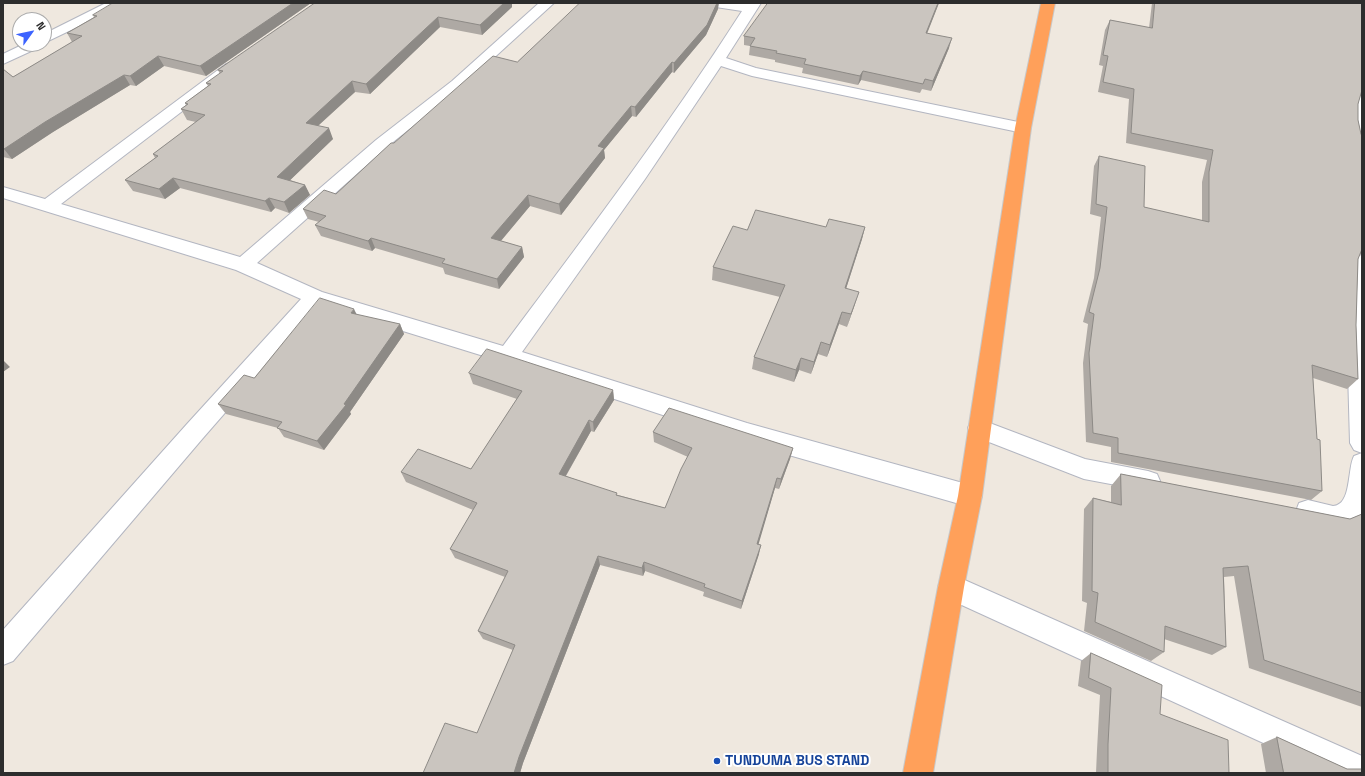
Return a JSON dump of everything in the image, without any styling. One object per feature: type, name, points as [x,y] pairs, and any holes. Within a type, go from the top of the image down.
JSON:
[{"type":"highway","points":[[918,773],[951,587],[970,496],[1023,128],[1048,3]]},
{"type":"street","points":[[52,35],[116,3]]},
{"type":"street","points":[[243,265],[382,143],[457,84],[547,3]]},
{"type":"street","points":[[508,356],[634,181],[718,60],[752,6],[714,3]]},
{"type":"street","points":[[3,60],[19,52]]},
{"type":"street","points":[[47,206],[240,60]]},
{"type":"street","points":[[718,60],[752,72],[1023,128]]},
{"type":"street","points":[[1362,99],[1358,121],[1362,145]]},
{"type":"street","points":[[3,192],[243,265],[315,297],[508,356],[747,433],[970,496]]},
{"type":"street","points":[[1362,262],[1360,269],[1357,335],[1362,443]]},
{"type":"street","points":[[3,651],[200,425],[315,297]]},
{"type":"street","points":[[979,428],[1084,469],[1166,484]]},
{"type":"street","points":[[1284,506],[1335,517],[1350,510],[1359,498],[1362,463]]},
{"type":"street","points":[[951,587],[1362,772]]},
{"type":"building","points":[[113,3],[293,3],[200,66],[158,56],[130,76],[124,75],[3,149],[3,69],[13,77],[82,36],[67,33],[97,16],[93,15]]},
{"type":"building","points":[[315,3],[504,3],[480,25],[438,17],[366,84],[352,81],[306,123],[329,128],[277,177],[305,185],[284,202],[269,198],[265,201],[173,178],[159,189],[125,180],[158,156],[153,154],[205,115],[181,109],[188,104],[185,103],[211,84],[206,83],[223,71],[218,70]]},
{"type":"building","points":[[580,3],[717,3],[707,25],[674,63],[672,62],[635,107],[631,106],[598,146],[604,148],[559,204],[528,195],[491,238],[522,247],[497,279],[442,263],[445,259],[371,238],[368,241],[315,225],[326,216],[303,209],[324,190],[336,194],[391,143],[394,143],[493,56],[517,62]]},
{"type":"building","points":[[768,3],[938,3],[926,33],[952,38],[933,81],[925,79],[923,84],[863,71],[860,76],[804,64],[806,59],[776,53],[777,51],[750,46],[755,38],[744,36]]},
{"type":"building","points":[[1155,3],[1362,3],[1362,90],[1358,104],[1358,120],[1362,136],[1362,249],[1358,259],[1356,325],[1358,379],[1312,365],[1317,439],[1320,440],[1322,491],[1118,453],[1118,438],[1093,433],[1089,353],[1094,314],[1089,312],[1100,268],[1107,207],[1096,204],[1099,156],[1145,166],[1144,207],[1209,222],[1209,172],[1213,150],[1131,133],[1134,89],[1103,82],[1108,56],[1103,55],[1110,20],[1152,28]]},
{"type":"building","points":[[756,210],[826,227],[829,219],[865,227],[845,288],[859,292],[851,314],[842,312],[830,345],[821,342],[814,362],[801,358],[796,370],[754,357],[785,285],[713,267],[733,226],[747,230]]},
{"type":"building","points":[[320,298],[354,309],[351,313],[400,324],[344,404],[346,405],[317,441],[277,428],[282,422],[218,404],[244,375],[254,378]]},
{"type":"building","points":[[487,349],[613,390],[593,422],[589,420],[559,474],[617,493],[616,495],[665,508],[681,469],[692,448],[653,432],[669,408],[793,448],[781,479],[777,478],[757,544],[761,545],[742,601],[704,587],[705,584],[644,562],[642,568],[598,556],[514,773],[423,773],[445,723],[477,733],[515,645],[478,631],[508,571],[450,549],[477,503],[401,472],[418,449],[471,469],[522,391],[469,373]]},
{"type":"building","points":[[1121,474],[1350,519],[1362,514],[1362,693],[1264,660],[1248,566],[1223,568],[1226,647],[1165,626],[1164,652],[1095,622],[1098,593],[1092,591],[1093,498],[1121,505]]},
{"type":"building","points":[[1091,653],[1162,685],[1160,714],[1228,740],[1229,773],[1108,773],[1111,688],[1089,678]]},
{"type":"building","points":[[1277,737],[1347,769],[1362,769],[1362,773],[1284,773]]},
{"type":"place","name":"TUNDUMA BUS STAND","points":[[717,761]]}]
